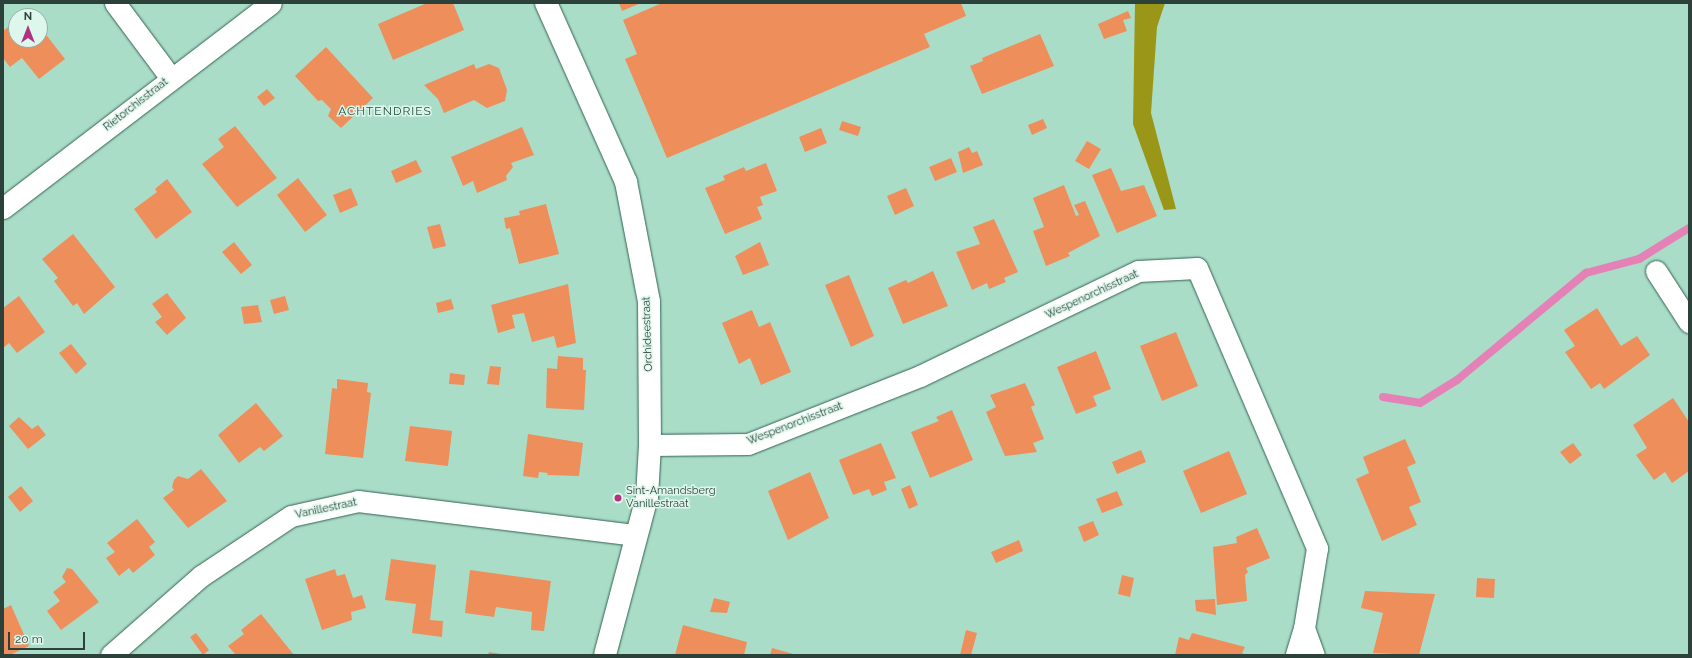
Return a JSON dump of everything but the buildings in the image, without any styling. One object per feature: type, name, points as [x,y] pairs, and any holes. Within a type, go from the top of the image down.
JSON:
[{"type":"street","points":[[115,3],[171,78]]},
{"type":"street","name":"Rietorchisstraat","points":[[3,208],[270,3]]},
{"type":"street","name":"Orchideestraat","points":[[546,3],[626,182],[649,302],[650,445],[647,497],[605,655]]},
{"type":"street","name":"Wespenorchisstraat","points":[[650,445],[748,444],[920,376],[1138,272],[1197,268],[1317,548],[1304,628],[1296,655]]},
{"type":"street","points":[[1656,272],[1689,322]]},
{"type":"street","name":"Vanillestraat","points":[[111,655],[201,576],[291,516],[358,501],[636,535]]},
{"type":"street","name":"Wespenorchisstraat","points":[[1304,628],[1314,655]]},
{"type":"shaded area","points":[[1135,3],[1165,3],[1157,27],[1151,113],[1176,209],[1164,210],[1133,124]]},
{"type":"waterway","points":[[1383,397],[1420,403],[1457,380],[1586,273],[1639,259],[1689,228]]},
{"type":"place","name":"Sint-Amandsberg Vanillestraat","points":[[618,498]]},
{"type":"district","name":"ACHTENDRIES","points":[[385,112]]}]
